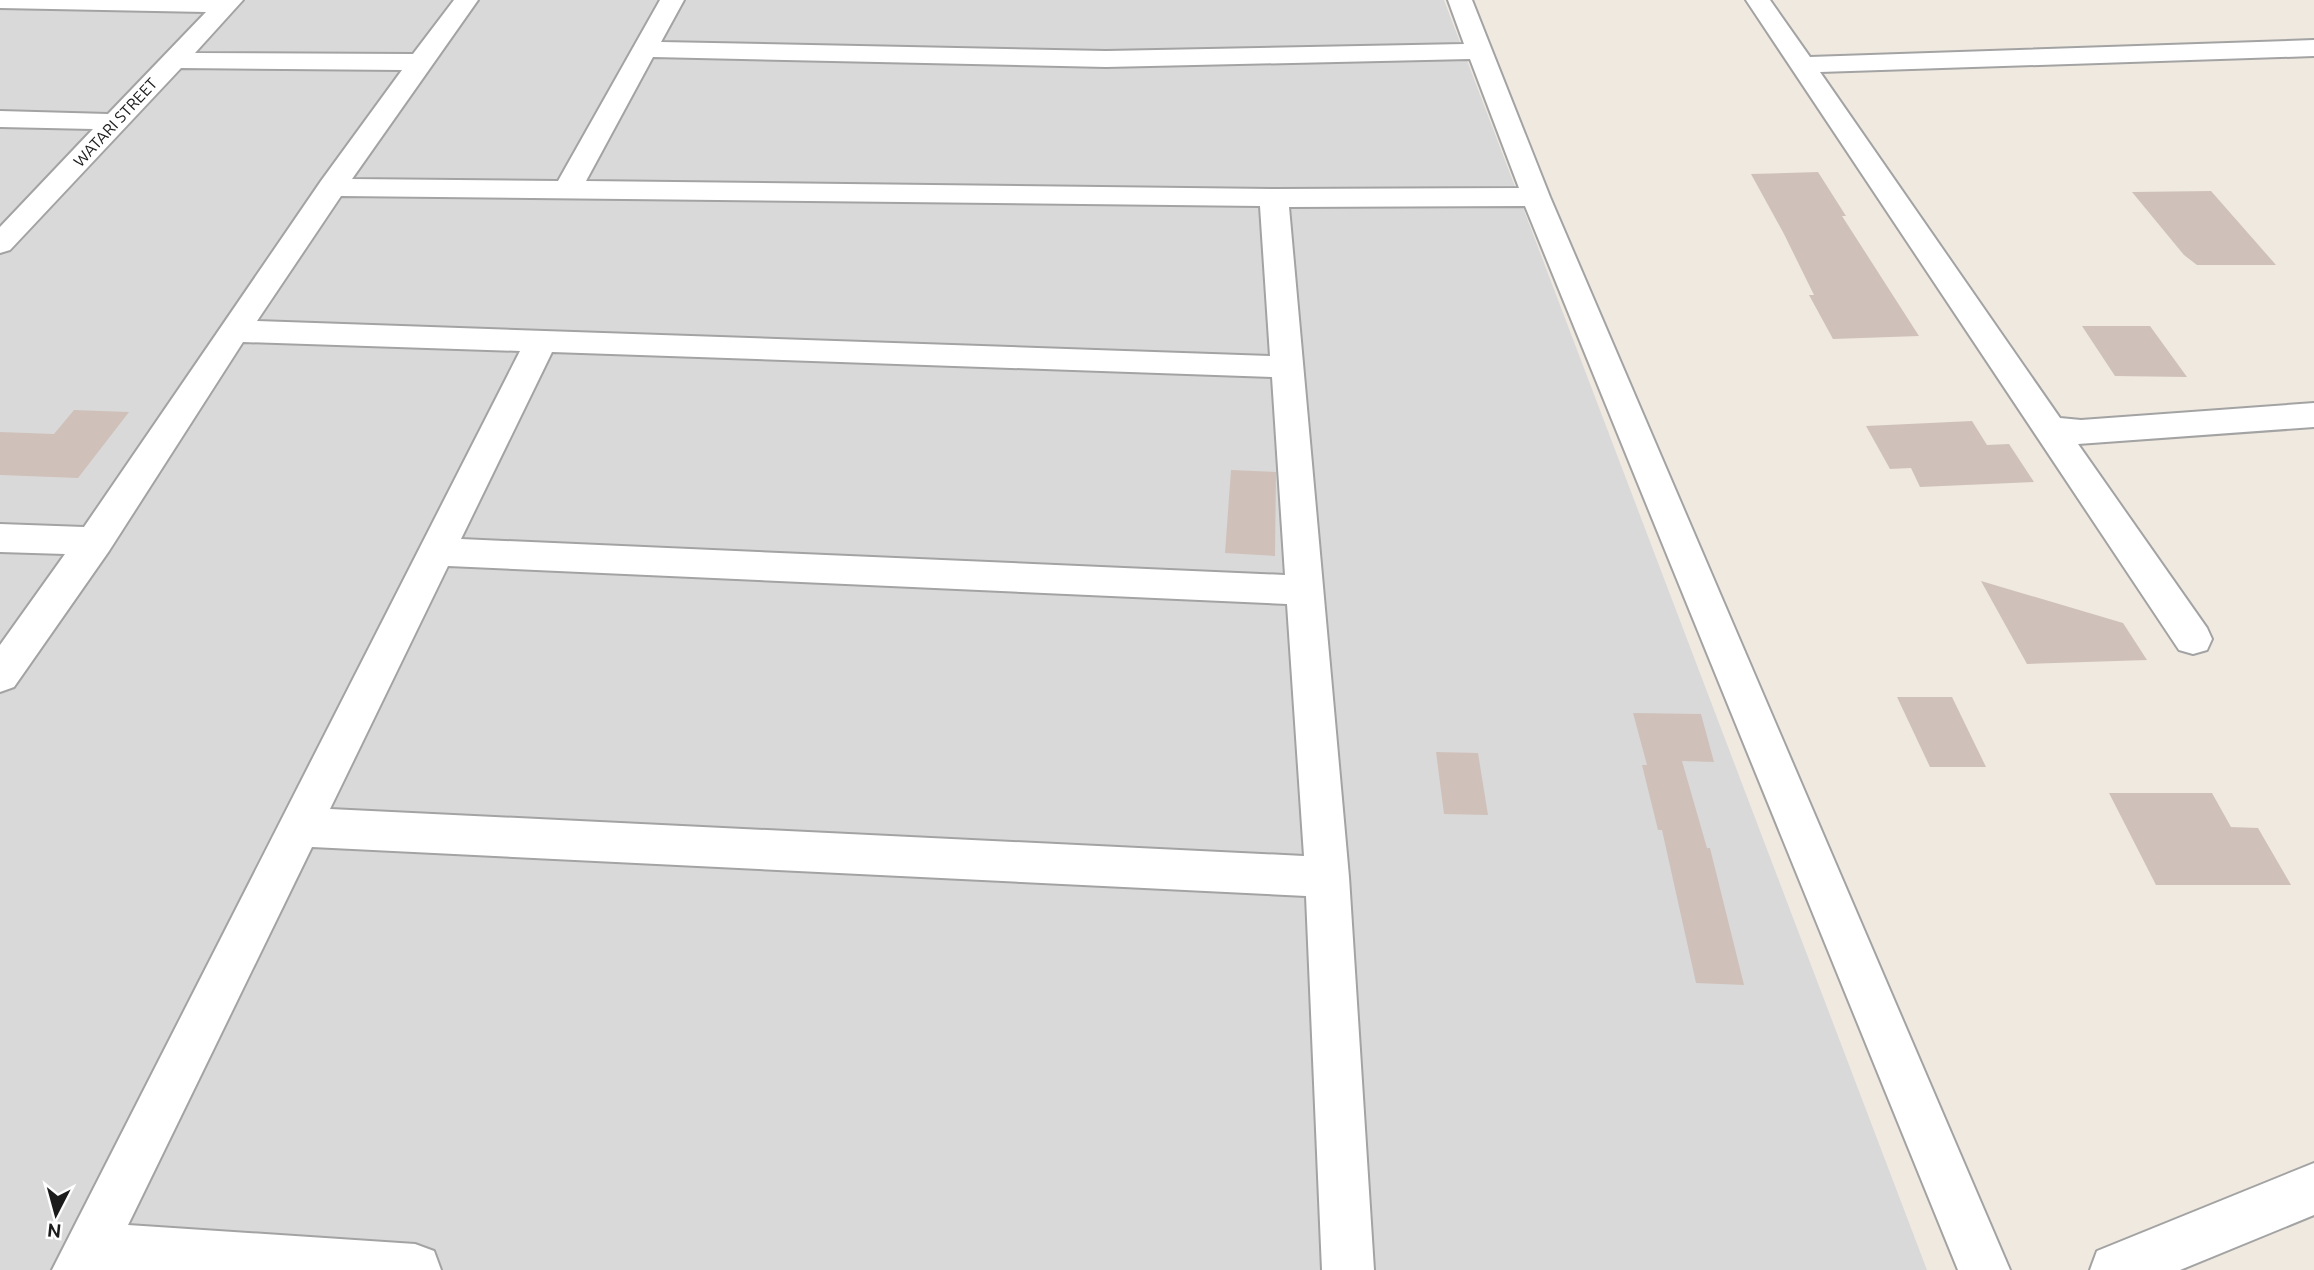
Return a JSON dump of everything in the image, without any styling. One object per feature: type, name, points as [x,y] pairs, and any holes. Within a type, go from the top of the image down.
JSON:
[{"type":"street","points":[[0,676],[96,541],[331,187],[466,0]]},
{"type":"street","points":[[567,190],[672,0]]},
{"type":"street","points":[[1460,0],[1536,197],[1984,1270]]},
{"type":"street","points":[[1758,0],[2193,639]]},
{"type":"street","points":[[0,1],[229,2]]},
{"type":"street","name":"WATARI STREET","points":[[0,244],[229,2]]},
{"type":"street","points":[[1803,65],[2314,48]]},
{"type":"street","points":[[644,49],[1105,59],[1478,51]]},
{"type":"street","points":[[174,60],[419,62]]},
{"type":"street","points":[[0,119],[116,122]]},
{"type":"street","points":[[331,187],[1274,198],[1536,197]]},
{"type":"street","points":[[1274,198],[1327,877],[1348,1270]]},
{"type":"street","points":[[233,331],[1288,367]]},
{"type":"street","points":[[415,1270],[83,1259],[541,342]]},
{"type":"street","points":[[2049,428],[2081,432],[2313,416]]},
{"type":"street","points":[[0,538],[96,541]]},
{"type":"street","points":[[436,552],[1305,590]]},
{"type":"street","points":[[299,827],[1327,877]]},
{"type":"street","points":[[2116,1270],[2314,1189]]},
{"type":"shaded area","points":[[0,0],[1444,0],[1927,1270],[0,1270]]},
{"type":"building","points":[[1818,172],[1846,216],[1842,216],[1919,336],[1833,339],[1809,295],[1814,295],[1784,234],[1751,174]]},
{"type":"building","points":[[2211,191],[2276,265],[2197,265],[2184,255],[2132,192]]},
{"type":"building","points":[[2082,326],[2150,326],[2187,377],[2115,376]]},
{"type":"building","points":[[74,410],[129,412],[78,478],[0,475],[0,432],[54,434]]},
{"type":"building","points":[[1972,421],[1987,445],[2009,444],[2034,482],[1920,487],[1911,468],[1890,469],[1866,426]]},
{"type":"building","points":[[1231,470],[1276,472],[1275,556],[1225,553]]},
{"type":"building","points":[[1981,581],[2123,623],[2147,660],[2027,664]]},
{"type":"building","points":[[1897,697],[1952,697],[1986,767],[1930,767]]},
{"type":"building","points":[[1633,713],[1701,714],[1714,762],[1682,761],[1707,848],[1710,848],[1744,985],[1696,983],[1662,830],[1658,830],[1642,765],[1647,765]]},
{"type":"building","points":[[1436,752],[1478,753],[1488,815],[1444,814]]},
{"type":"building","points":[[2109,793],[2212,793],[2231,827],[2258,828],[2291,885],[2156,885]]}]
